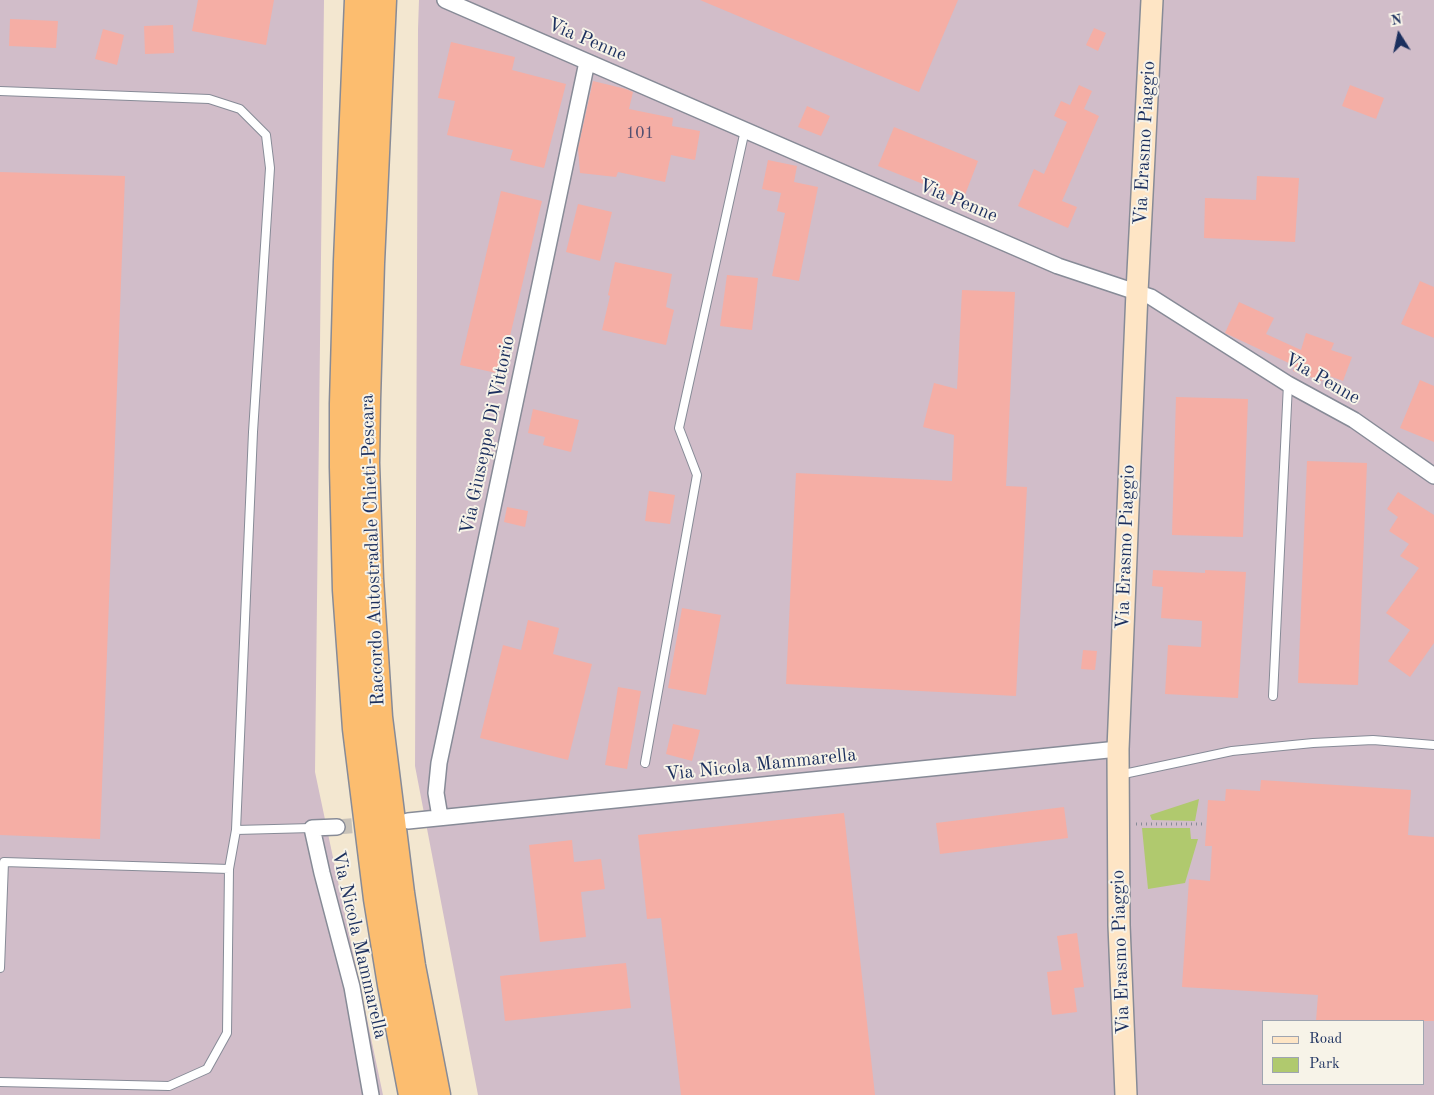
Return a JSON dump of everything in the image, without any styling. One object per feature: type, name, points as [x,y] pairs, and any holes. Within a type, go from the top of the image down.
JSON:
[{"type":"highway","name":"Raccordo Autostradale Chieti-Pescara","points":[[358,0],[346,261],[342,404],[346,590],[356,728],[376,890],[391,985],[412,1095]]},
{"type":"highway","name":"Raccordo Autostradale Chieti-Pescara","points":[[384,0],[371,262],[367,400],[370,579],[379,717],[400,894],[437,1095]]},
{"type":"street","name":"Via Penne","points":[[445,0],[1058,266],[1151,297],[1288,384],[1354,420],[1434,476]]},
{"type":"street","name":"Via Erasmo Piaggio","points":[[1126,1095],[1119,925],[1117,775],[1137,292],[1152,0]]},
{"type":"street","name":"Via Giuseppe Di Vittorio","points":[[440,817],[436,793],[439,763],[587,62]]},
{"type":"street","name":"Via Nicola Mammarella","points":[[408,821],[1118,749]]},
{"type":"street","name":"Via Nicola Mammarella","points":[[337,827],[312,828],[352,987],[371,1095]]},
{"type":"lane","points":[[0,91],[209,99],[240,108],[266,135],[270,168],[253,432],[236,830],[228,869],[227,1034],[207,1070],[169,1086],[0,1082]]},
{"type":"lane","points":[[645,763],[697,475],[680,428],[745,130]]},
{"type":"lane","points":[[1272,696],[1288,384]]},
{"type":"lane","points":[[1117,775],[1232,751],[1313,743],[1373,740],[1434,745]]},
{"type":"lane","points":[[236,830],[312,828]]},
{"type":"lane","points":[[0,968],[4,862],[228,869]]},
{"type":"path","points":[[1118,824],[1206,824]]},
{"type":"shaded area","points":[[0,0],[324,0],[315,772],[383,1095],[0,1095]]},
{"type":"shaded area","points":[[419,0],[1434,0],[1434,1095],[478,1095],[415,766]]},
{"type":"green space","points":[[1199,799],[1195,821],[1152,820],[1150,815]]},
{"type":"green space","points":[[1142,828],[1190,828],[1191,839],[1198,839],[1185,883],[1148,889]]},
{"type":"building","points":[[198,0],[274,0],[266,45],[192,31]]},
{"type":"building","points":[[700,0],[958,0],[919,92]]},
{"type":"building","points":[[10,19],[58,21],[56,48],[9,46]]},
{"type":"building","points":[[173,25],[174,53],[145,54],[144,26]]},
{"type":"building","points":[[1094,28],[1106,33],[1098,51],[1086,45]]},
{"type":"building","points":[[103,29],[124,35],[117,65],[95,59]]},
{"type":"building","points":[[451,42],[515,57],[512,70],[566,84],[544,168],[510,160],[513,150],[447,135],[455,101],[438,98]]},
{"type":"building","points":[[593,81],[633,92],[629,109],[673,118],[672,126],[700,131],[695,160],[671,155],[665,182],[618,172],[616,177],[580,173],[578,148]]},
{"type":"building","points":[[1079,85],[1092,91],[1084,109],[1099,116],[1062,201],[1077,207],[1068,228],[1018,206],[1034,169],[1044,174],[1067,122],[1054,116],[1061,101],[1070,105]]},
{"type":"building","points":[[1350,85],[1384,98],[1376,119],[1342,106]]},
{"type":"building","points":[[807,106],[830,116],[821,136],[798,127]]},
{"type":"building","points":[[894,127],[978,161],[963,200],[878,166]]},
{"type":"building","points":[[768,160],[797,166],[794,182],[818,187],[799,281],[772,276],[785,213],[777,211],[781,193],[762,189]]},
{"type":"building","points":[[0,172],[125,176],[100,839],[0,835]]},
{"type":"building","points":[[1257,176],[1299,178],[1295,242],[1204,238],[1205,198],[1256,200]]},
{"type":"building","points":[[501,191],[542,201],[501,374],[460,365]]},
{"type":"building","points":[[578,204],[612,212],[600,261],[566,252]]},
{"type":"building","points":[[615,262],[672,274],[666,307],[674,310],[666,345],[602,330]]},
{"type":"building","points":[[727,275],[758,278],[752,330],[720,326]]},
{"type":"building","points":[[1420,281],[1434,287],[1434,338],[1401,324]]},
{"type":"building","points":[[962,290],[1015,292],[1006,486],[1027,487],[1016,696],[786,684],[796,473],[952,481],[954,435],[923,427],[934,383],[957,389]]},
{"type":"building","points":[[1239,302],[1274,318],[1266,334],[1301,350],[1306,333],[1334,343],[1331,350],[1352,357],[1343,381],[1324,374],[1322,381],[1293,371],[1295,366],[1225,333]]},
{"type":"building","points":[[1420,380],[1434,386],[1434,442],[1400,428]]},
{"type":"building","points":[[1176,397],[1248,399],[1243,537],[1172,535]]},
{"type":"building","points":[[533,409],[579,420],[571,452],[543,445],[545,437],[528,433]]},
{"type":"building","points":[[1307,461],[1367,463],[1358,685],[1298,683]]},
{"type":"building","points":[[649,491],[675,495],[670,524],[645,521]]},
{"type":"building","points":[[1398,492],[1434,515],[1434,643],[1410,677],[1388,661],[1410,630],[1386,613],[1419,568],[1400,556],[1409,544],[1389,531],[1398,517],[1387,509]]},
{"type":"building","points":[[507,507],[528,511],[525,527],[504,522]]},
{"type":"building","points":[[1153,570],[1205,573],[1205,570],[1246,572],[1238,698],[1165,694],[1168,645],[1201,647],[1202,621],[1161,618],[1163,587],[1152,586]]},
{"type":"building","points":[[682,608],[721,615],[706,695],[668,688]]},
{"type":"building","points":[[528,620],[559,628],[553,654],[592,664],[568,760],[480,738],[503,645],[521,650]]},
{"type":"building","points":[[1083,650],[1097,651],[1095,670],[1081,669]]},
{"type":"building","points":[[618,687],[641,691],[627,769],[605,765]]},
{"type":"building","points":[[673,724],[700,730],[692,761],[666,754]]},
{"type":"building","points":[[1261,780],[1411,790],[1408,835],[1434,837],[1434,1021],[1316,1020],[1318,995],[1182,987],[1189,879],[1210,881],[1212,846],[1205,846],[1208,800],[1225,801],[1226,789],[1260,791]]},
{"type":"building","points":[[1064,807],[1068,838],[940,854],[936,823]]},
{"type":"building","points":[[844,813],[875,1095],[681,1095],[661,918],[647,919],[638,835]]},
{"type":"building","points":[[572,840],[574,862],[601,859],[605,889],[581,892],[586,937],[540,942],[529,845]]},
{"type":"building","points":[[1077,933],[1084,987],[1074,988],[1077,1012],[1052,1015],[1047,972],[1062,970],[1057,936]]},
{"type":"building","points":[[626,963],[631,1008],[505,1021],[500,976]]},
{"type":"tunnel","points":[[337,827],[375,824]]}]
